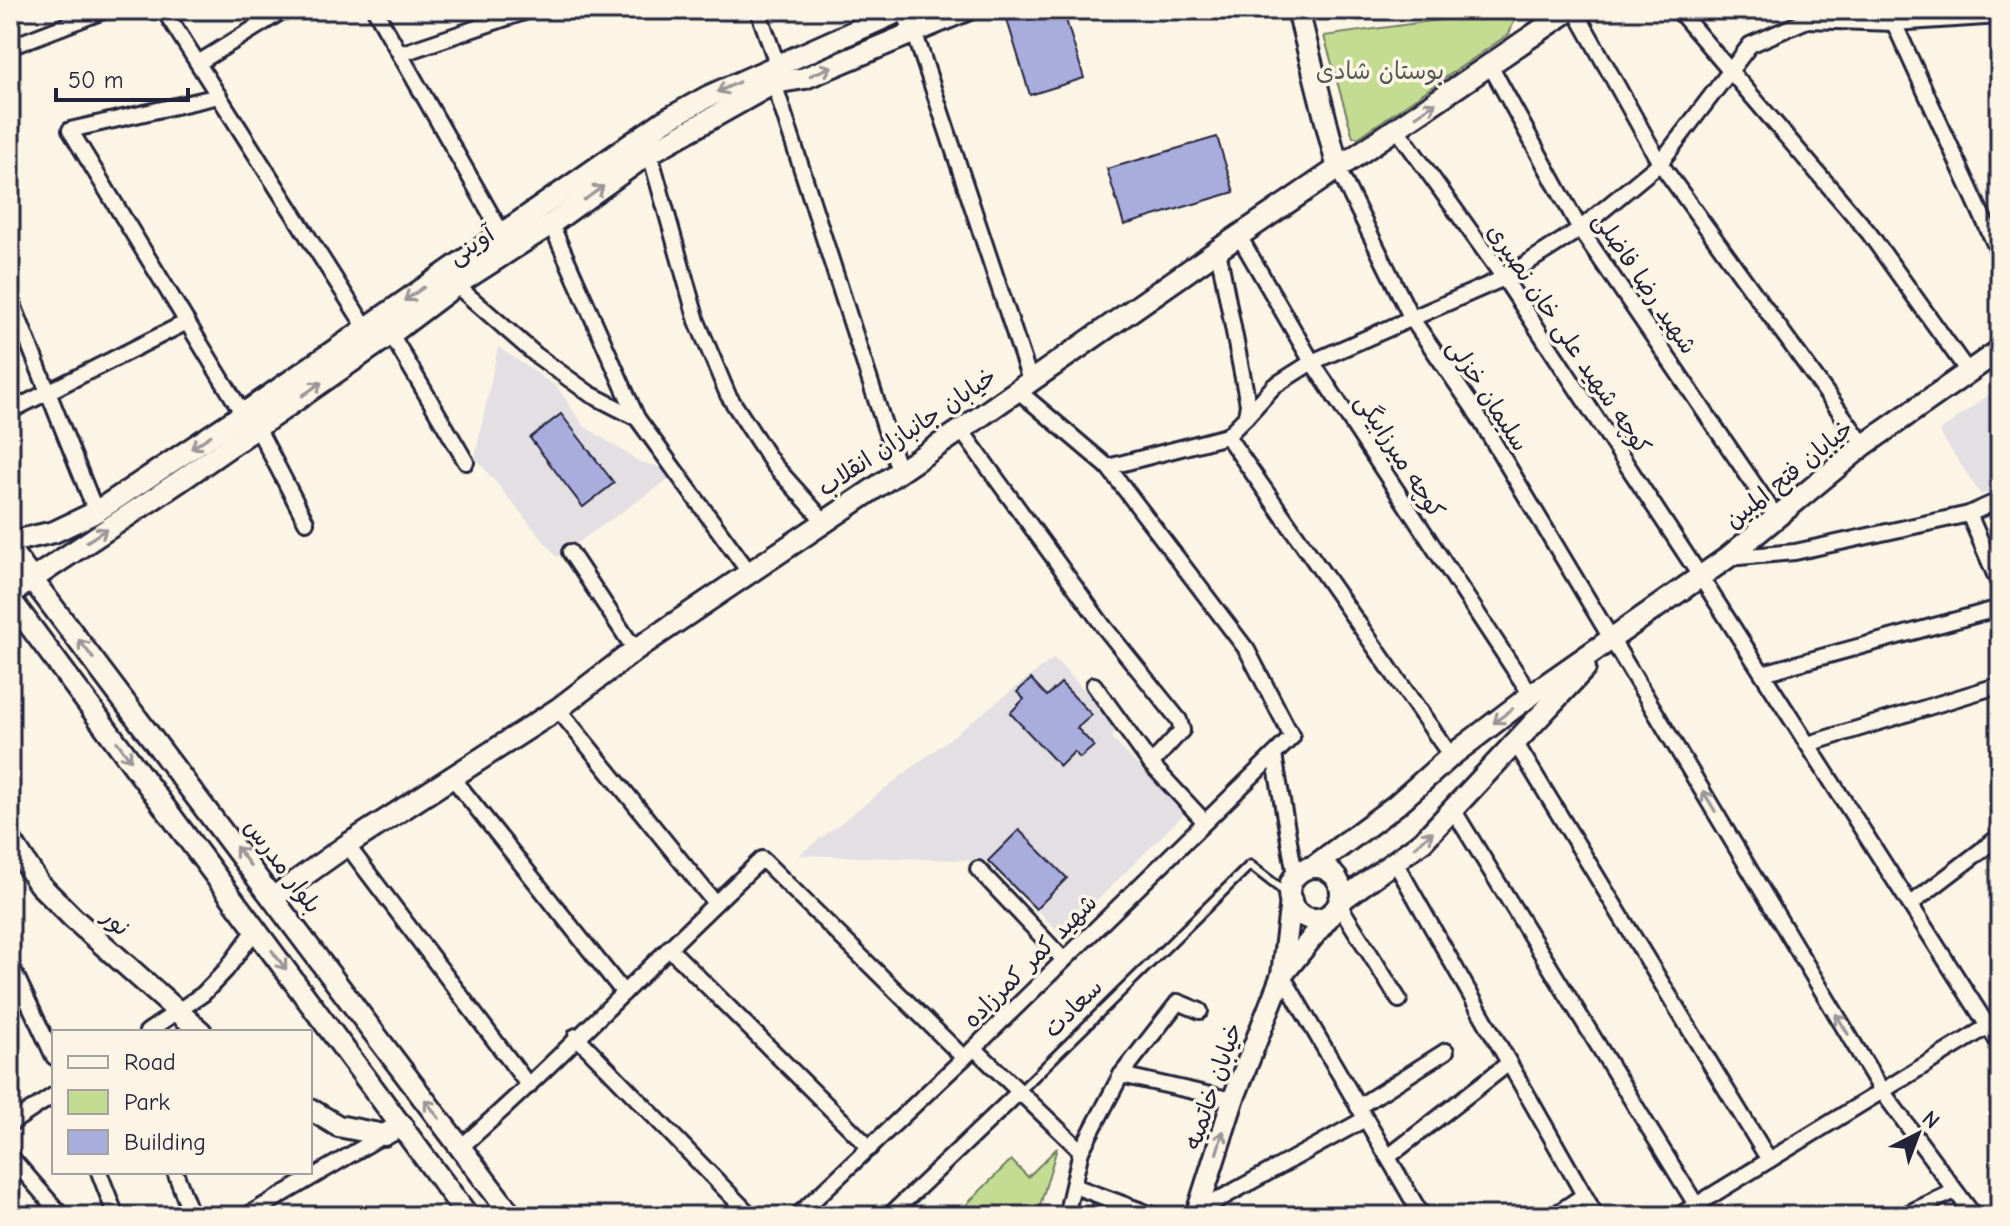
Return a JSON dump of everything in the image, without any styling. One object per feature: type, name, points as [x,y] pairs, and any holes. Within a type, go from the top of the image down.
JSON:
[{"type":"street","points":[[10,46],[106,10]]},
{"type":"street","points":[[164,10],[366,328],[391,334],[466,462]]},
{"type":"street","points":[[198,63],[284,10]]},
{"type":"street","points":[[375,10],[501,232],[551,224],[637,418],[749,572]]},
{"type":"street","points":[[400,54],[530,10]]},
{"type":"street","points":[[758,10],[775,74],[899,471]]},
{"type":"street","points":[[901,10],[914,31],[1023,384],[1108,467],[1227,436],[1274,386],[1312,362],[1504,278],[1580,229],[1660,163],[1750,45],[1806,15],[2000,16]]},
{"type":"street","name":"آوینی","points":[[10,542],[54,532],[96,512],[250,421],[391,334],[456,285],[551,224],[648,154],[775,74],[901,10]]},
{"type":"street","name":"آوینی","points":[[10,596],[250,421],[366,328],[647,132],[707,97],[775,74],[805,78],[967,10]]},
{"type":"street","points":[[1298,10],[1338,169]]},
{"type":"street","points":[[1573,10],[1660,163],[1864,445]]},
{"type":"street","name":"خیابان جانبازان انقلاب","points":[[274,897],[347,845],[558,709],[635,650],[1573,10]]},
{"type":"street","points":[[1678,10],[1869,233],[1969,373]]},
{"type":"street","points":[[1893,16],[2000,255]]},
{"type":"street","name":"شهید رضا فاضلی","points":[[1490,65],[1580,229],[1777,518]]},
{"type":"street","points":[[219,96],[70,130],[250,421],[306,522]]},
{"type":"street","name":"کوچه شهید علی خان نصیری","points":[[1397,129],[1504,278],[1911,904],[1995,1022],[2000,1045]]},
{"type":"street","points":[[647,132],[648,154],[697,321],[728,395],[773,464],[824,521]]},
{"type":"street","name":"سلیمان خزلی","points":[[1338,169],[1412,319],[1472,406],[1882,1091],[1974,1216]]},
{"type":"street","name":"کوچه میرزابیگی","points":[[1239,236],[1312,362],[1531,695]]},
{"type":"street","points":[[1218,250],[1248,404],[1246,417]]},
{"type":"street","points":[[456,285],[536,355],[590,394],[637,418]]},
{"type":"street","points":[[10,297],[96,512]]},
{"type":"street","points":[[10,411],[187,322]]},
{"type":"street","name":"خیابان فتح المبین","points":[[1297,885],[1451,756],[1531,695],[1727,558],[1864,445],[2000,350]]},
{"type":"street","points":[[961,430],[1104,627],[1179,720],[1182,730],[1151,764]]},
{"type":"street","points":[[1227,436],[1451,756]]},
{"type":"street","name":"شهید کمر کمرزاده","points":[[797,1216],[969,1053],[1292,737],[1247,650],[1108,467]]},
{"type":"street","points":[[1727,558],[1795,552],[1969,514],[2000,500]]},
{"type":"street","points":[[1969,514],[2000,586]]},
{"type":"street","name":"بلوار مدرس","points":[[10,550],[508,1210]]},
{"type":"street","points":[[570,552],[635,650]]},
{"type":"street","points":[[10,596],[349,1053],[393,1130],[468,1216]]},
{"type":"street","points":[[1763,673],[2000,608]]},
{"type":"street","name":"خیابان فتح المبین","points":[[1337,905],[1423,841],[1612,639]]},
{"type":"street","points":[[1094,685],[1151,764],[1204,821]]},
{"type":"street","points":[[1808,744],[2000,685]]},
{"type":"street","points":[[558,709],[715,903]]},
{"type":"street","points":[[1515,742],[1769,1160]]},
{"type":"street","points":[[1274,755],[1297,885],[1297,912],[1306,918],[1316,919],[1337,905],[1341,892],[1332,874],[1297,885]]},
{"type":"street","points":[[452,777],[624,993]]},
{"type":"street","points":[[1454,811],[1700,1210]]},
{"type":"street","name":"نور","points":[[10,839],[39,884],[199,1030]]},
{"type":"street","points":[[1911,904],[1998,841]]},
{"type":"street","points":[[347,845],[529,1086]]},
{"type":"street","points":[[461,1147],[529,1086],[576,1036],[762,859],[969,1053],[1019,1092],[1081,1151]]},
{"type":"street","points":[[1395,862],[1596,1216]]},
{"type":"street","points":[[978,869],[1063,959]]},
{"type":"street","name":"خیابان خاتمیه","points":[[1197,1214],[1233,1100],[1282,975],[1297,885]]},
{"type":"street","points":[[1337,905],[1399,1000]]},
{"type":"street","name":"خیابان خاتمیه","points":[[1282,975],[1337,905]]},
{"type":"street","points":[[150,1030],[203,994],[226,970],[256,929]]},
{"type":"street","points":[[669,948],[870,1148]]},
{"type":"street","points":[[11,967],[52,1053]]},
{"type":"street","points":[[1282,975],[1422,1216]]},
{"type":"street","points":[[1066,1216],[1081,1151],[1121,1075],[1178,1002],[1200,1011]]},
{"type":"street","points":[[1678,1216],[1700,1210],[1769,1160],[1995,1022]]},
{"type":"street","points":[[349,1053],[376,1034]]},
{"type":"street","points":[[576,1036],[751,1216]]},
{"type":"street","points":[[1197,1214],[1362,1113],[1446,1051]]},
{"type":"street","points":[[1388,1157],[1509,1063]]},
{"type":"street","points":[[1121,1075],[1233,1100]]},
{"type":"street","name":"سعادت","points":[[889,1216],[1019,1092]]},
{"type":"street","points":[[10,1124],[52,1096]]},
{"type":"street","points":[[312,1110],[338,1126],[393,1130]]},
{"type":"street","points":[[246,1216],[393,1130]]},
{"type":"street","points":[[10,1156],[62,1216]]},
{"type":"street","points":[[100,1174],[116,1216]]},
{"type":"street","points":[[176,1174],[192,1216]]},
{"type":"street","points":[[1074,1186],[1155,1216]]},
{"type":"street","points":[[1902,1216],[1955,1191]]},
{"type":"street","points":[[1553,1216],[1584,1195]]},
{"type":"street","points":[[508,1210],[532,1216]]},
{"type":"lane","name":"سعادت","points":[[1019,1092],[1250,865],[1297,885]]},
{"type":"shaded area","points":[[498,347],[557,387],[584,426],[640,462],[664,468],[672,477],[557,557],[475,457]]},
{"type":"shaded area","points":[[2000,386],[2000,488],[1981,495],[1939,432]]},
{"type":"shaded area","points":[[1054,658],[1116,724],[1112,739],[1185,813],[1062,935],[988,861],[799,855]]},
{"type":"green space","name":"بوستان شادی","points":[[1503,11],[1510,13],[1514,21],[1509,34],[1359,137],[1353,137],[1324,36]]},
{"type":"green space","points":[[1057,1148],[1037,1216],[955,1216],[1011,1160],[1028,1177]]},
{"type":"building","points":[[1004,10],[1063,10],[1084,78],[1030,95]]},
{"type":"building","points":[[1217,137],[1234,192],[1124,225],[1107,169]]},
{"type":"building","points":[[561,414],[614,483],[583,507],[530,438]]},
{"type":"building","points":[[1031,679],[1047,696],[1061,683],[1092,715],[1077,728],[1094,746],[1080,758],[1074,752],[1060,766],[1010,713],[1024,699],[1017,692]]},
{"type":"building","points":[[1019,830],[1067,878],[1036,909],[988,861]]},
{"type":"building","points":[[1093,1202],[1133,1216],[1088,1216]]}]
